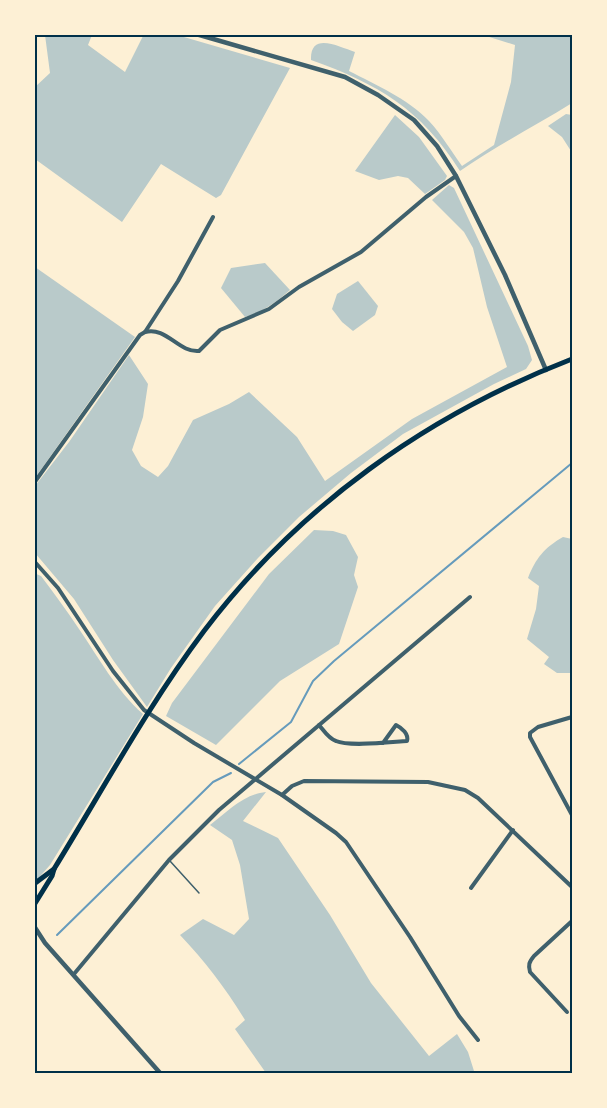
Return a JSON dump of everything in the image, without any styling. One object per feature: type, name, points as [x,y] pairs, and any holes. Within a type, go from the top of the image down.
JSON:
[{"type":"main road","points":[[34,905],[140,728],[199,638],[236,592],[277,547],[319,508],[377,462],[427,429],[486,397],[573,359]]},
{"type":"main road","points":[[34,884],[54,869]]},
{"type":"street","points":[[196,34],[330,71],[360,84],[414,120],[436,146],[456,176],[505,275],[546,370]]},
{"type":"street","points":[[145,332],[155,331],[190,350],[199,351],[220,330],[275,306],[300,286],[361,252],[426,197],[456,176]]},
{"type":"street","points":[[34,483],[140,335],[145,332],[178,281],[213,217]]},
{"type":"street","points":[[34,561],[58,588],[138,705],[154,718],[282,795],[346,842],[459,1016],[478,1040]]},
{"type":"street","points":[[74,974],[169,860],[219,810],[470,597]]},
{"type":"street","points":[[573,717],[538,727],[530,733],[530,737],[573,815]]},
{"type":"street","points":[[319,725],[337,742],[383,743],[406,741],[408,737],[396,725],[383,743]]},
{"type":"street","points":[[282,795],[292,786],[304,781],[442,784],[472,793],[573,887]]},
{"type":"street","points":[[471,888],[513,830]]},
{"type":"street","points":[[567,1012],[528,967],[534,956],[573,921]]},
{"type":"street","points":[[34,926],[45,943],[161,1074]]},
{"type":"street","points":[[34,937],[45,943]]},
{"type":"lane","points":[[169,860],[199,893]]},
{"type":"shaded area","points":[[144,34],[177,35],[290,68],[221,195],[216,198],[161,164],[122,222],[35,159],[35,87],[50,73],[45,35],[92,35],[88,45],[125,72]]},
{"type":"shaded area","points":[[483,35],[572,35],[572,103],[460,171],[430,131],[396,101],[357,79],[311,60],[312,51],[320,43],[355,52],[349,71],[411,105],[429,121],[462,166],[494,145],[511,82],[515,45]]},
{"type":"shaded area","points":[[566,114],[572,115],[572,151],[562,137],[548,126]]},
{"type":"shaded area","points":[[395,115],[419,137],[447,176],[445,180],[425,194],[408,178],[398,176],[379,180],[355,171]]},
{"type":"shaded area","points":[[449,185],[454,188],[528,346],[532,360],[526,369],[403,434],[351,473],[299,517],[215,606],[171,668],[147,707],[113,660],[74,599],[35,553],[35,486],[69,442],[129,355],[148,384],[143,417],[132,450],[141,466],[158,477],[168,466],[193,420],[249,392],[297,437],[325,481],[412,419],[507,367],[487,307],[473,248],[464,232],[432,200]]},
{"type":"shaded area","points":[[265,263],[290,290],[269,306],[245,317],[221,288],[231,268]]},
{"type":"shaded area","points":[[35,267],[135,337],[35,478]]},
{"type":"shaded area","points":[[358,281],[378,306],[375,315],[353,331],[332,309],[337,294]]},
{"type":"shaded area","points":[[314,530],[333,531],[346,535],[358,557],[354,575],[358,587],[339,644],[280,681],[216,745],[166,716],[172,703],[269,574]]},
{"type":"shaded area","points":[[563,537],[572,539],[572,673],[557,673],[544,664],[549,657],[527,639],[536,609],[539,586],[528,578],[541,554]]},
{"type":"shaded area","points":[[34,573],[41,576],[116,684],[143,714],[50,865],[35,882]]},
{"type":"shaded area","points":[[266,792],[243,821],[278,838],[330,915],[371,983],[429,1056],[457,1034],[468,1052],[474,1071],[460,1074],[266,1073],[235,1029],[245,1020],[215,976],[180,935],[203,919],[234,935],[249,919],[240,865],[232,840],[210,825],[243,800]]},
{"type":"waterway","points":[[239,764],[291,722],[313,681],[334,661],[572,463]]},
{"type":"waterway","points":[[57,935],[213,782],[231,773]]}]
